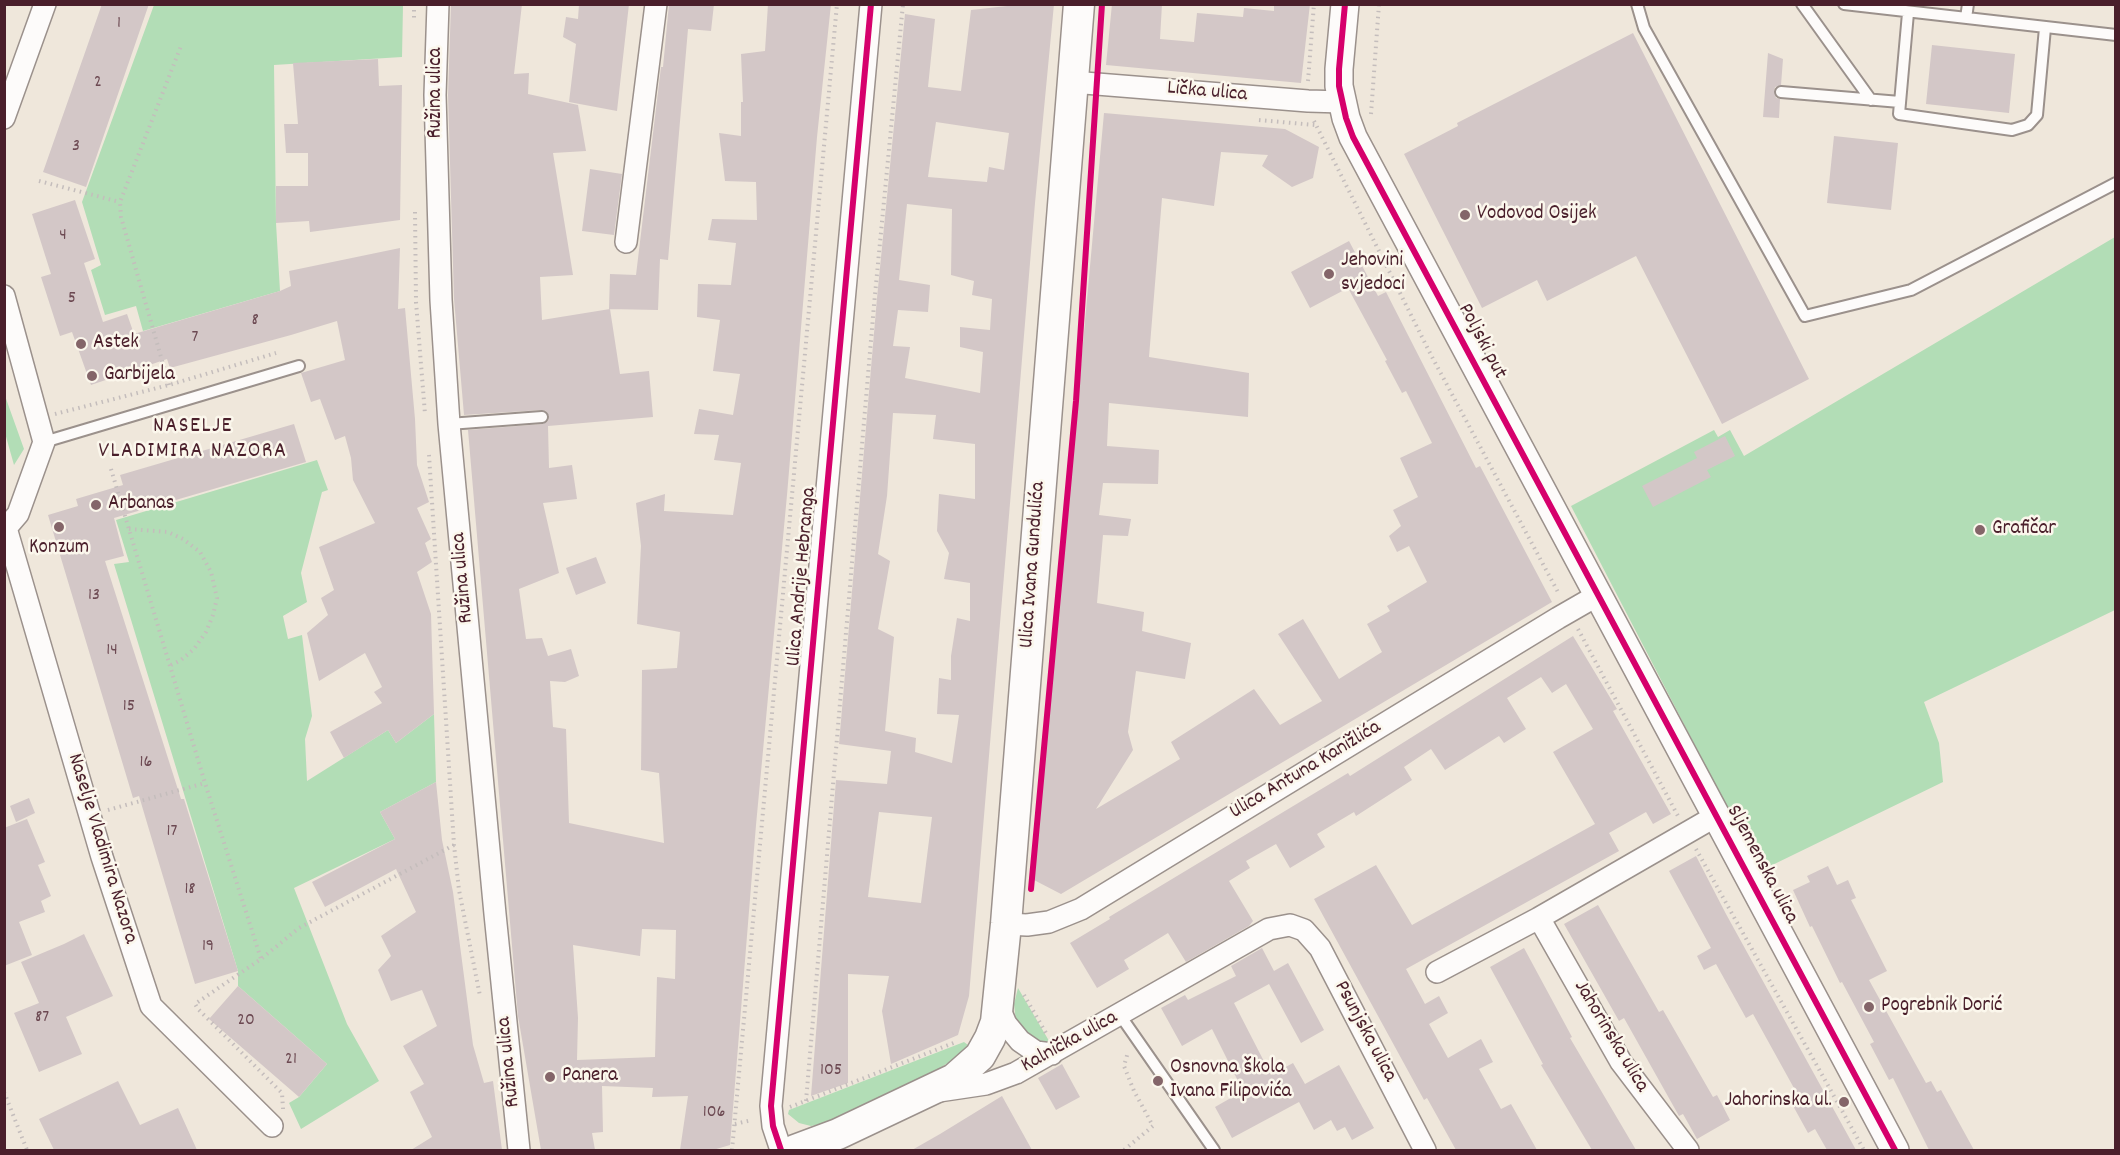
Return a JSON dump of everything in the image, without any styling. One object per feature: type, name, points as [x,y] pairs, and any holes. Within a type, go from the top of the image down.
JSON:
[{"type":"main road","name":"Ulica Ivana Gundulića","points":[[926,1093],[954,1079],[980,1056],[1010,998],[1006,924],[1079,4]]},
{"type":"main road","name":"Kalnička ulica","points":[[795,1150],[841,1142],[926,1093]]},
{"type":"street","points":[[4,118],[45,4]]},
{"type":"street","name":"Ružina ulica","points":[[438,4],[435,95],[438,220],[449,424],[519,1150]]},
{"type":"street","points":[[626,242],[656,4]]},
{"type":"street","name":"Ulica Andrije Hebranga","points":[[781,1150],[771,1106],[871,4]]},
{"type":"street","name":"Poljski put","points":[[1345,4],[1339,69],[1342,102],[1361,154],[1598,595]]},
{"type":"street","name":"Lička ulica","points":[[1072,82],[1342,102]]},
{"type":"street","points":[[4,296],[44,442]]},
{"type":"street","name":"Naselje Vladimira Nazora","points":[[44,442],[18,514],[5,529],[89,814],[151,1006],[272,1126]]},
{"type":"street","name":"Ulica Antuna Kanižlića","points":[[1006,924],[1027,925],[1049,922],[1081,909],[1598,595]]},
{"type":"street","name":"Sljemenska ulica","points":[[1598,595],[1895,1150]]},
{"type":"street","points":[[1437,972],[1539,918],[1716,816]]},
{"type":"street","name":"Jahorinska ulica","points":[[1539,918],[1621,1062],[1688,1150]]},
{"type":"street","name":"Kalnička ulica","points":[[926,1093],[961,1089],[1004,1078],[1120,1015],[1269,929],[1290,925]]},
{"type":"street","name":"Psunjska ulica","points":[[1290,925],[1304,930],[1320,948],[1425,1150]]},
{"type":"street","points":[[1010,998],[1006,1024],[1020,1041],[1036,1052],[1054,1052]]},
{"type":"lane","points":[[1638,4],[1644,28],[1805,316],[1911,290],[2115,183]]},
{"type":"lane","points":[[1802,4],[1871,100]]},
{"type":"lane","points":[[1844,4],[2115,35]]},
{"type":"lane","points":[[1966,18],[1968,4]]},
{"type":"lane","points":[[1908,13],[1899,114],[2012,130],[2028,125],[2037,115],[2045,27]]},
{"type":"lane","points":[[1781,92],[1900,102]]},
{"type":"lane","points":[[44,442],[299,366]]},
{"type":"lane","points":[[449,424],[542,417]]},
{"type":"lane","points":[[1120,1015],[1214,1150]]},
{"type":"path","points":[[732,1150],[837,4]]},
{"type":"path","points":[[806,1101],[874,305],[903,4]]},
{"type":"path","points":[[1314,4],[1307,92],[1315,125],[1426,344],[1569,612],[1687,832],[1864,1150]]},
{"type":"path","points":[[169,385],[121,217],[120,202],[181,46]]},
{"type":"path","points":[[39,181],[120,202]]},
{"type":"path","points":[[55,414],[169,385],[276,353]]},
{"type":"path","points":[[111,469],[205,783],[261,959]]},
{"type":"path","points":[[129,528],[168,532],[183,539],[200,552],[212,572],[217,598],[206,632],[194,649],[171,665]]},
{"type":"path","points":[[89,814],[205,783]]},
{"type":"path","points":[[272,1126],[284,1113],[282,1092],[198,1010],[195,1004],[261,959],[298,927],[454,845]]},
{"type":"path","points":[[1010,998],[1054,1052]]},
{"type":"path","points":[[1124,1150],[1153,1126],[1134,1091],[1124,1066],[1133,1034]]},
{"type":"path","points":[[735,1124],[772,1115],[961,1039]]},
{"type":"path","points":[[4,1092],[27,1150]]},
{"type":"green space","points":[[154,5],[403,5],[402,57],[274,65],[276,223],[280,291],[143,331],[136,306],[105,315],[91,270],[101,265],[82,202]]},
{"type":"green space","points":[[2115,237],[2115,610],[1924,702],[1939,743],[1943,782],[1760,871],[1571,506],[1714,430],[1718,437],[1730,430],[1744,456]]},
{"type":"green space","points":[[4,393],[24,449],[14,465],[5,433]]},
{"type":"green space","points":[[317,460],[328,490],[322,492],[301,573],[307,602],[283,616],[288,639],[302,635],[312,716],[305,739],[307,781],[388,730],[396,743],[434,714],[436,782],[380,812],[395,839],[294,888],[347,1024],[379,1081],[301,1129],[289,1103],[299,1097],[327,1064],[238,986],[238,971],[114,564],[129,562],[116,520]]},
{"type":"green space","points":[[1018,988],[1052,1046],[1034,1042],[1016,1022],[1014,1004]]},
{"type":"green space","points":[[964,1042],[968,1045],[957,1057],[940,1068],[824,1123],[811,1126],[799,1123],[788,1114],[789,1110]]},
{"type":"building","points":[[102,4],[149,4],[86,187],[43,172]]},
{"type":"building","points":[[451,4],[522,4],[514,74],[529,73],[528,94],[578,105],[586,151],[553,153],[573,275],[540,277],[542,320],[610,309],[620,374],[649,371],[653,417],[548,426],[549,468],[572,465],[577,499],[543,503],[559,573],[519,589],[526,639],[542,638],[548,656],[571,649],[579,676],[565,682],[550,681],[553,727],[566,729],[569,823],[664,843],[659,773],[641,770],[642,670],[677,668],[680,632],[637,624],[641,546],[636,503],[665,494],[664,511],[733,515],[741,463],[714,460],[719,435],[694,434],[699,409],[733,415],[740,374],[713,371],[720,320],[697,317],[698,284],[731,285],[736,243],[708,240],[712,219],[757,220],[756,182],[725,181],[719,133],[741,136],[741,102],[743,102],[741,54],[765,51],[768,4],[831,4],[817,137],[756,825],[730,1145],[713,1150],[680,1150],[688,1096],[652,1097],[653,1088],[602,1086],[603,1132],[592,1133],[595,1150],[541,1150],[518,1016],[468,430],[543,424],[548,421],[549,416],[546,411],[541,410],[464,415],[454,299],[448,95]],"holes":[[[642,929],[676,930],[675,979],[657,977],[655,1057],[577,1060],[578,1018],[573,945],[640,956]]]},
{"type":"building","points":[[579,4],[629,4],[617,111],[569,102],[576,44],[563,37],[566,17],[578,19]]},
{"type":"building","points":[[669,4],[714,4],[711,31],[688,29],[668,260],[660,259],[658,310],[609,309],[610,274],[636,275]]},
{"type":"building","points":[[1007,4],[1054,4],[1035,203],[969,996],[958,1035],[891,1064],[882,1011],[889,976],[848,974],[848,1083],[811,1096],[836,780],[887,784],[891,751],[839,744],[877,298],[905,14],[935,19],[928,87],[961,91],[971,10],[1007,6]],"holes":[[[936,122],[1009,133],[1004,170],[989,167],[987,182],[928,177]],[[907,204],[952,209],[951,275],[974,281],[972,295],[992,299],[990,330],[960,327],[960,347],[983,352],[980,393],[905,378],[910,347],[893,346],[898,310],[928,312],[930,285],[899,280]],[[893,413],[936,415],[933,439],[975,444],[975,499],[939,494],[937,531],[949,553],[944,579],[970,583],[970,621],[957,618],[951,656],[951,680],[939,678],[937,714],[959,715],[952,763],[915,752],[916,738],[885,731],[894,637],[878,629],[890,561],[878,554],[887,496]],[[879,812],[932,817],[921,903],[868,897]]]},
{"type":"building","points":[[1112,4],[1162,4],[1160,39],[1194,42],[1197,13],[1243,17],[1244,8],[1274,11],[1274,4],[1310,4],[1301,83],[1106,65]]},
{"type":"building","points":[[1633,33],[1809,379],[1722,424],[1636,256],[1547,301],[1537,280],[1482,308],[1404,154],[1458,126],[1457,123]]},
{"type":"building","points":[[1932,45],[2015,54],[2009,113],[1926,104]]},
{"type":"building","points":[[1768,53],[1783,59],[1781,85],[1775,87],[1774,92],[1776,98],[1780,99],[1779,118],[1763,117]]},
{"type":"building","points":[[378,59],[379,86],[402,85],[400,220],[310,232],[309,221],[276,223],[276,186],[308,186],[308,153],[286,153],[284,124],[298,124],[293,63]]},
{"type":"building","points":[[1104,113],[1285,129],[1319,147],[1313,178],[1292,187],[1262,166],[1268,155],[1221,152],[1214,206],[1162,198],[1149,357],[1249,373],[1248,417],[1109,403],[1107,446],[1159,450],[1158,484],[1103,483],[1099,515],[1131,519],[1128,536],[1103,535],[1097,603],[1144,612],[1142,631],[1191,643],[1185,679],[1136,671],[1128,732],[1133,750],[1096,809],[1180,759],[1171,742],[1254,689],[1280,725],[1322,701],[1278,634],[1303,619],[1339,679],[1382,652],[1367,624],[1390,611],[1387,606],[1427,582],[1409,546],[1397,552],[1389,536],[1401,526],[1393,510],[1418,497],[1400,458],[1432,443],[1406,391],[1402,393],[1348,288],[1310,308],[1291,272],[1349,241],[1378,296],[1386,292],[1476,468],[1480,466],[1552,602],[1061,894],[1034,880]]},
{"type":"building","points":[[1834,136],[1898,143],[1891,210],[1827,203]]},
{"type":"building","points":[[590,169],[622,174],[614,235],[582,231]]},
{"type":"building","points":[[75,200],[95,259],[84,263],[103,322],[127,314],[134,334],[280,291],[291,286],[289,271],[400,248],[398,309],[405,308],[417,465],[429,502],[417,508],[431,539],[425,543],[432,562],[417,572],[431,614],[434,714],[396,743],[388,730],[344,758],[330,732],[382,703],[374,692],[382,687],[365,653],[319,681],[307,633],[328,615],[321,598],[334,590],[319,547],[375,523],[353,480],[351,458],[345,436],[335,440],[320,399],[311,402],[301,373],[345,360],[337,321],[170,368],[167,359],[91,385],[72,332],[60,336],[41,277],[51,274],[32,214]]},
{"type":"building","points":[[294,424],[306,462],[114,518],[124,556],[105,561],[238,971],[195,984],[139,796],[133,798],[48,515],[78,506],[76,499],[123,485],[120,475]]},
{"type":"building","points":[[1725,436],[1735,456],[1707,470],[1711,477],[1653,507],[1642,486],[1697,458],[1694,452]]},
{"type":"building","points":[[596,557],[606,583],[576,595],[566,568]]},
{"type":"building","points":[[1573,636],[1617,709],[1613,711],[1671,814],[1653,824],[1646,812],[1609,833],[1619,851],[1406,969],[1425,1004],[1439,996],[1448,1013],[1429,1024],[1448,1058],[1481,1039],[1493,1062],[1479,1069],[1501,1109],[1511,1104],[1537,1150],[1456,1150],[1427,1098],[1424,1100],[1314,899],[1376,865],[1412,925],[1595,824],[1553,752],[1593,729],[1566,684],[1552,693],[1541,677],[1507,698],[1526,729],[1504,743],[1499,736],[1445,770],[1431,749],[1404,767],[1412,780],[1356,816],[1354,812],[1317,834],[1325,847],[1290,868],[1276,844],[1246,861],[1250,868],[1229,881],[1253,921],[1249,926],[1186,962],[1168,933],[1124,960],[1129,969],[1097,988],[1070,943],[1110,919],[1109,917],[1348,773],[1350,776]]},
{"type":"building","points":[[436,782],[442,840],[453,892],[473,1045],[484,1083],[493,1081],[502,1150],[411,1150],[432,1137],[410,1092],[424,1084],[403,1046],[437,1026],[422,990],[391,1001],[378,970],[391,956],[381,936],[416,912],[396,869],[325,907],[312,882],[395,839],[380,812]]},
{"type":"building","points":[[29,798],[35,813],[16,822],[10,806]]},
{"type":"building","points":[[27,819],[45,862],[38,865],[51,896],[41,901],[45,912],[19,922],[32,955],[4,966],[4,828]]},
{"type":"building","points":[[1696,856],[1856,1150],[1827,1150],[1815,1129],[1808,1133],[1792,1104],[1800,1099],[1753,1014],[1746,1018],[1716,964],[1704,970],[1697,956],[1711,948],[1669,871]]},
{"type":"building","points":[[1828,866],[1837,885],[1848,880],[1856,898],[1851,900],[1887,971],[1869,980],[1926,1083],[1931,1081],[1937,1092],[1941,1090],[1974,1150],[1929,1150],[1893,1078],[1889,1080],[1870,1044],[1874,1042],[1842,982],[1840,983],[1812,926],[1810,927],[1793,890],[1810,882],[1807,876]]},
{"type":"building","points":[[1598,905],[1659,1012],[1663,1010],[1713,1097],[1717,1095],[1730,1120],[1697,1139],[1683,1114],[1679,1116],[1624,1018],[1619,1021],[1564,924]]},
{"type":"building","points":[[84,934],[113,996],[66,1017],[82,1054],[39,1072],[14,1013],[39,1003],[21,962]]},
{"type":"building","points":[[1262,948],[1274,971],[1288,963],[1324,1030],[1301,1043],[1269,984],[1234,1003],[1271,1075],[1293,1063],[1305,1084],[1339,1065],[1374,1128],[1352,1140],[1345,1127],[1337,1131],[1331,1120],[1314,1130],[1299,1102],[1232,1138],[1215,1107],[1243,1091],[1212,1029],[1182,1046],[1161,1008],[1185,995],[1188,1000],[1236,976],[1231,966]]},
{"type":"building","points":[[1524,948],[1572,1037],[1570,1038],[1636,1150],[1592,1150],[1541,1065],[1543,1064],[1490,967]]},
{"type":"building","points":[[238,986],[327,1064],[299,1097],[209,1019]]},
{"type":"building","points":[[1062,1064],[1080,1097],[1056,1110],[1038,1078]]},
{"type":"building","points":[[118,1081],[140,1125],[178,1108],[197,1150],[54,1150],[39,1119]]},
{"type":"building","points":[[1002,1096],[1032,1150],[912,1150],[940,1134]]},
{"type":"cycle path","points":[[781,1150],[773,1126],[771,1106],[871,4]]},
{"type":"cycle path","points":[[1031,889],[1076,401],[1102,4]]},
{"type":"cycle path","points":[[1345,4],[1339,86],[1353,137],[1895,1150]]},
{"type":"place","name":"Vodovod Osijek","points":[[1465,215]]},
{"type":"place","name":"Jehovini svjedoci","points":[[1329,274]]},
{"type":"place","name":"Astek","points":[[81,344]]},
{"type":"place","name":"Garbijela","points":[[92,376]]},
{"type":"place","name":"Arbanas","points":[[96,505]]},
{"type":"place","name":"Konzum","points":[[59,527]]},
{"type":"place","name":"Grafičar","points":[[1980,530]]},
{"type":"place","name":"Pogrebnik Dorić","points":[[1869,1007]]},
{"type":"place","name":"Panera","points":[[550,1077]]},
{"type":"place","name":"Osnovna škola Ivana Filipovića","points":[[1158,1081]]},
{"type":"place","name":"Jahorinska ul.","points":[[1844,1102]]},
{"type":"district","name":"NASELJE VLADIMIRA NAZORA","points":[[193,440]]}]
